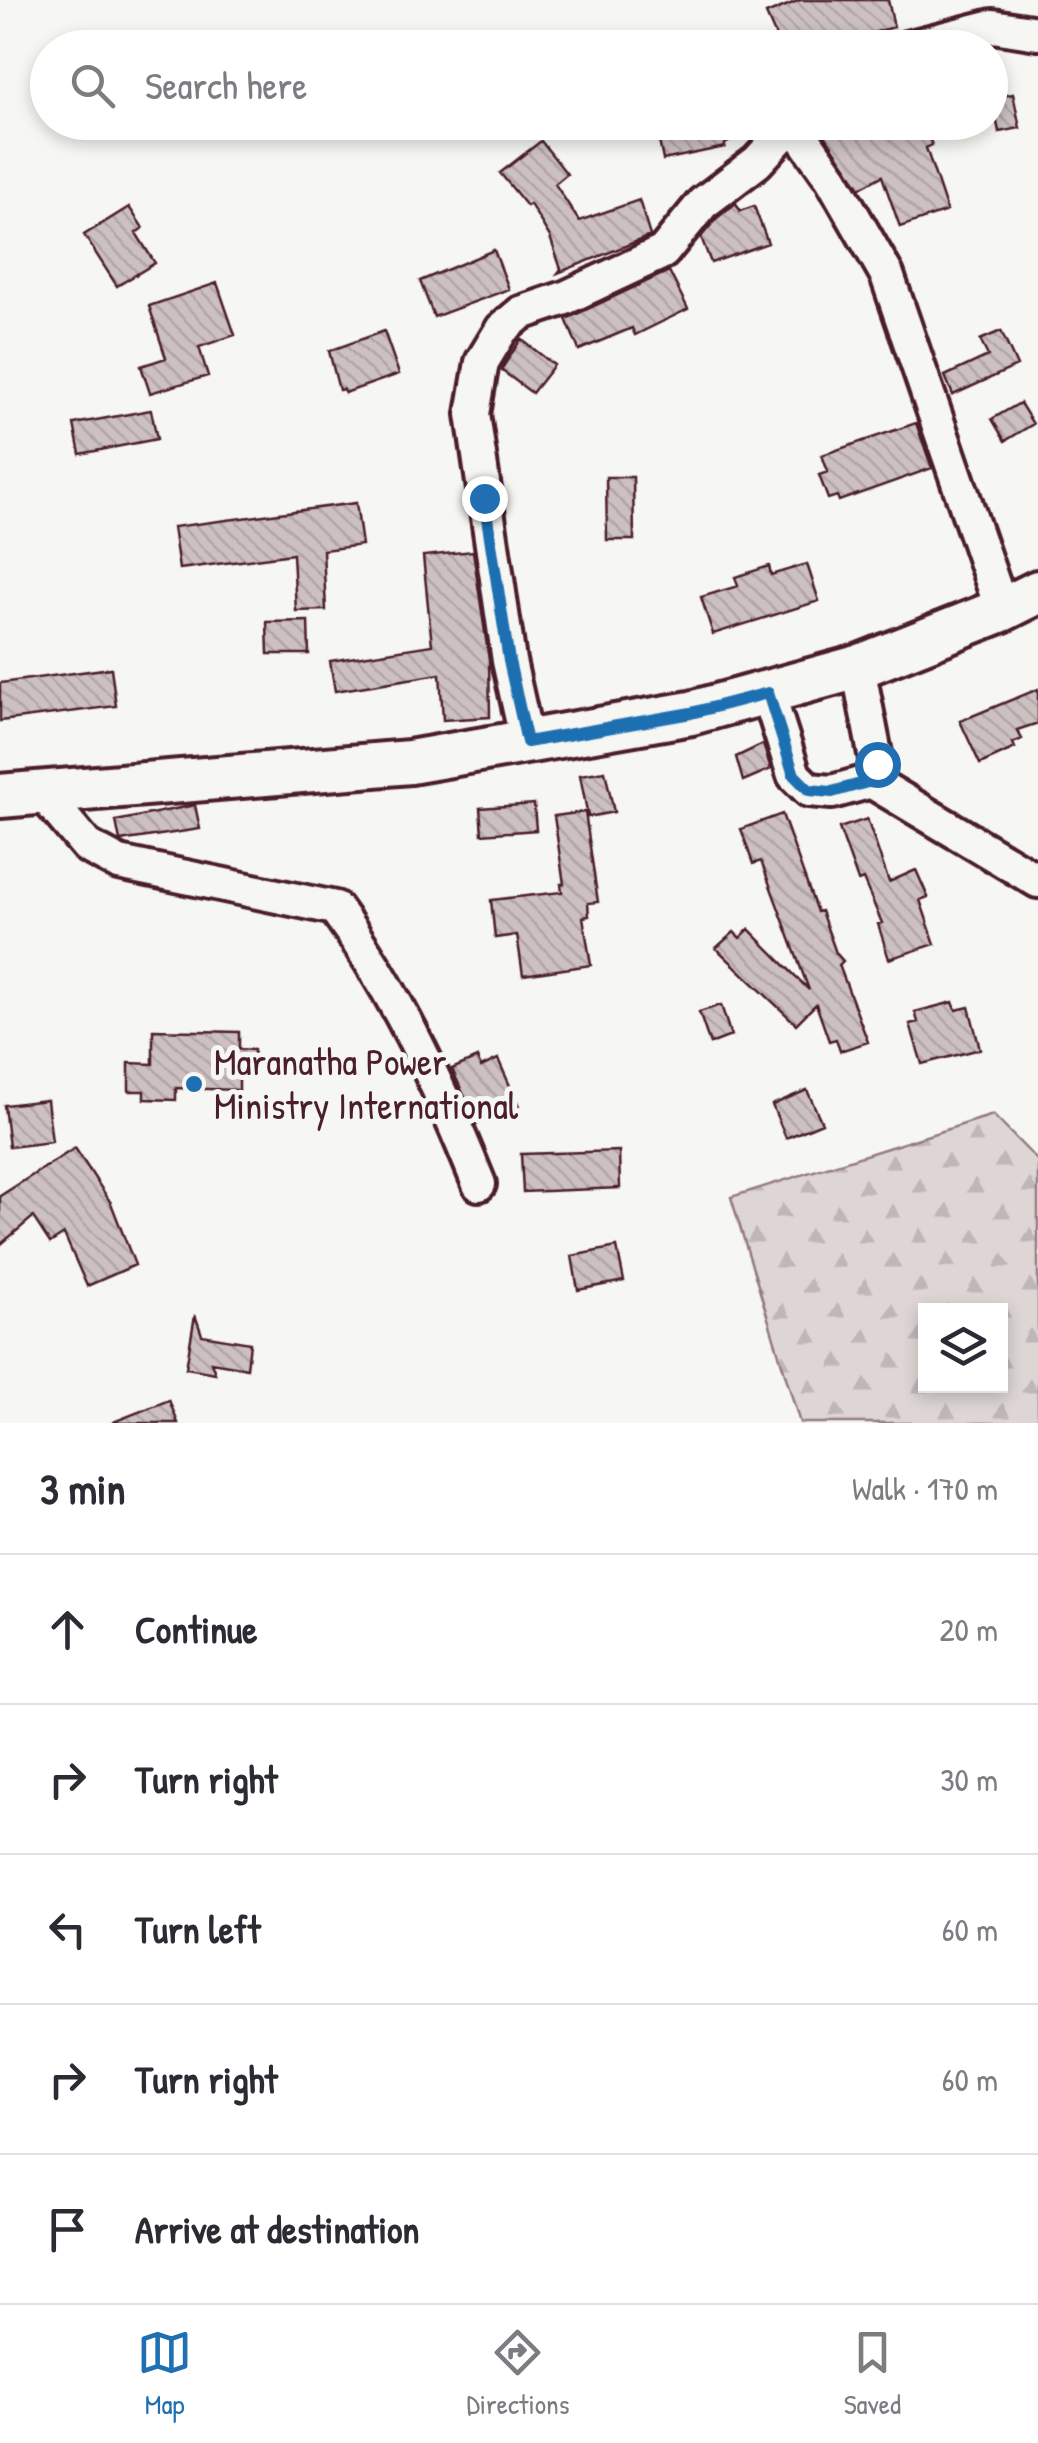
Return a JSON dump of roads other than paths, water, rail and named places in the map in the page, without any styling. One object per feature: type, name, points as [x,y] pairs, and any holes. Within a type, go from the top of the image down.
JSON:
[{"type":"main road","points":[[20,793],[410,762],[691,713],[858,667],[1020,601]]},
{"type":"street","points":[[977,30],[993,26],[1038,34]]},
{"type":"street","points":[[527,742],[509,661],[473,414],[482,362],[502,329],[520,313],[565,298],[664,252],[703,203],[758,162],[779,140]]},
{"type":"street","points":[[805,140],[832,178],[887,276],[1020,601]]},
{"type":"street","points":[[858,667],[877,764],[871,781]]},
{"type":"street","points":[[768,693],[794,775],[809,790],[832,792],[871,781],[1038,881]]},
{"type":"street","points":[[20,793],[87,846],[119,863],[334,908],[358,940],[424,1055],[479,1184]]},
{"type":"place","name":"Maranatha Power Ministry International","points":[[194,1084]]}]
